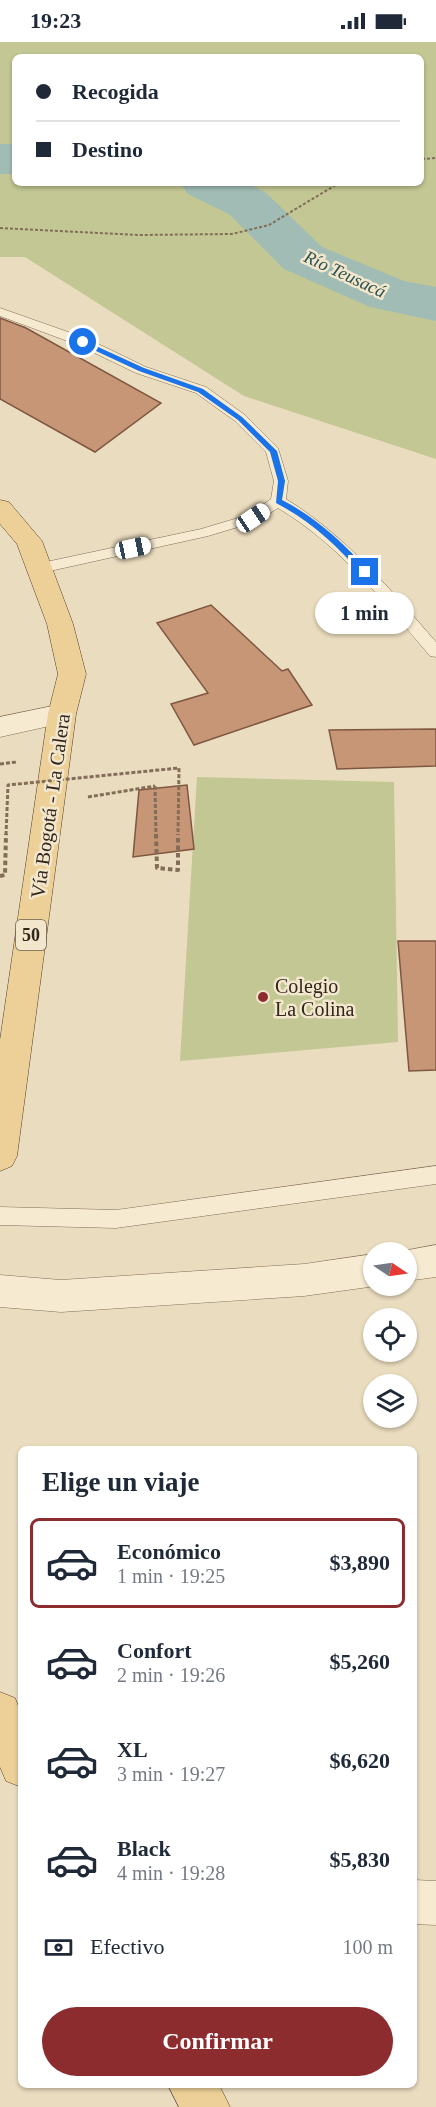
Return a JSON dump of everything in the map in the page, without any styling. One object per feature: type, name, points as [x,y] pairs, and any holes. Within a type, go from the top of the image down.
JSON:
[{"type":"main road","name":"Vía Bogotá - La Calera","points":[[0,508],[29,541],[41,568],[60,624],[72,674],[62,714],[0,1156]]},
{"type":"main road","points":[[0,1713],[18,1758]]},
{"type":"main road","points":[[194,2088],[206,2107]]},
{"type":"street","points":[[0,727],[62,714]]},
{"type":"street","points":[[417,1264],[436,1261]]},
{"type":"street","points":[[0,1291],[61,1296],[304,1280],[363,1272]]},
{"type":"street","points":[[417,1902],[436,1903]]},
{"type":"lane","points":[[0,312],[83,342],[141,369],[201,390],[240,418],[273,451],[281,481],[278,501],[253,518],[203,533],[41,568]]},
{"type":"lane","points":[[278,501],[302,514],[336,540],[436,652]]},
{"type":"lane","points":[[0,1216],[116,1219],[436,1174]]},
{"type":"path","points":[[0,228],[139,235],[232,234],[269,225],[334,186]]},
{"type":"path","points":[[0,876],[5,875],[8,785],[179,768],[178,870],[158,868],[155,786],[49,803]]},
{"type":"green space","points":[[0,42],[436,42],[436,459],[244,396],[25,257],[0,257]]},
{"type":"green space","points":[[197,777],[394,782],[398,1042],[180,1061]]},
{"type":"building","points":[[0,318],[26,328],[161,403],[95,452],[0,399]]},
{"type":"building","points":[[211,605],[282,671],[288,669],[312,705],[194,745],[171,704],[208,693],[157,623]]},
{"type":"building","points":[[436,729],[436,766],[337,769],[329,730]]},
{"type":"building","points":[[187,785],[194,849],[133,857],[139,790]]},
{"type":"building","name":"Colegio La Colina","points":[[398,941],[436,941],[436,1070],[409,1071]]},
{"type":"waterway","name":"Río Teusacá","points":[[0,159],[12,159]]},
{"type":"waterway","name":"Río Teusacá","points":[[212,186],[247,203],[303,258],[389,295],[436,304]]},
{"type":"place","name":"Colegio La Colina","points":[[263,997]]},
{"type":"route","points":[[83,342],[141,369],[201,390],[240,418],[273,451],[281,481],[278,501],[302,514],[336,540],[365,572]]}]
